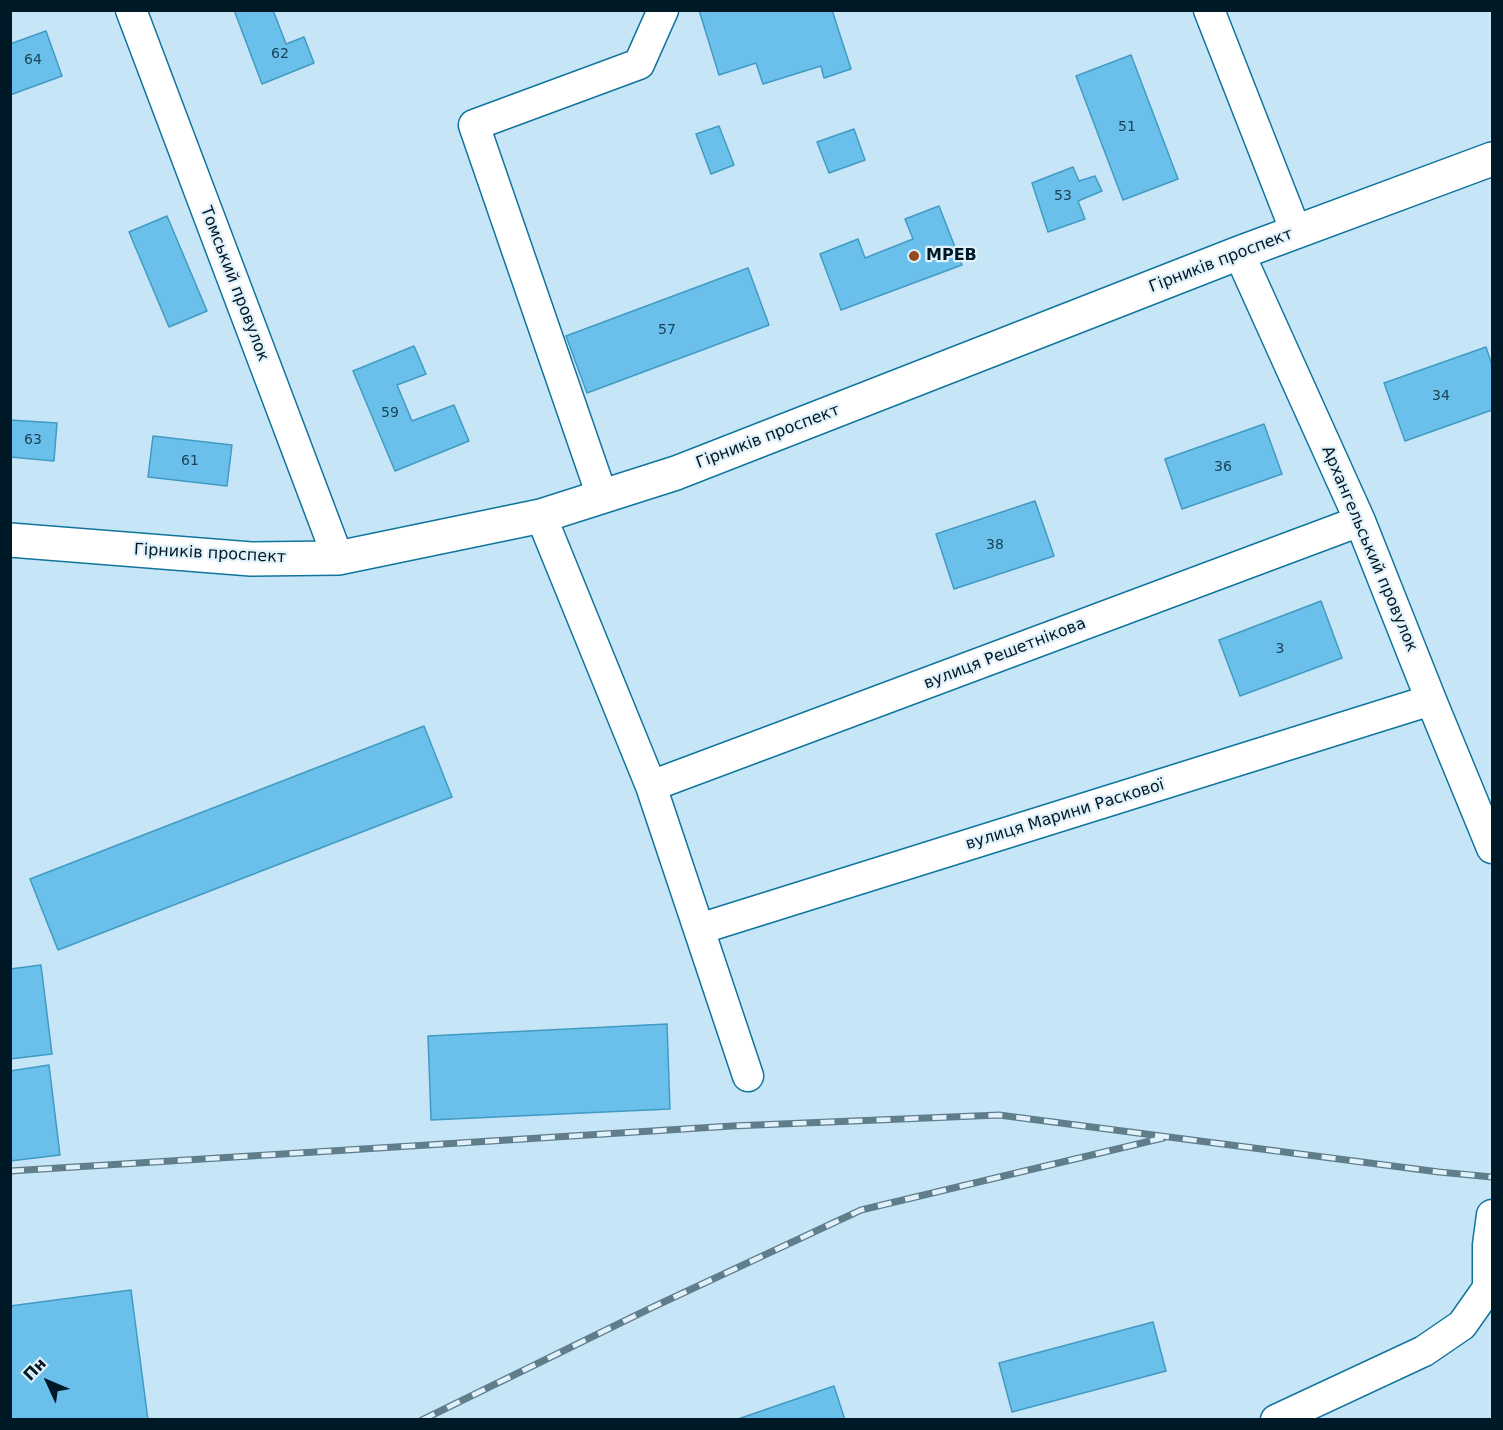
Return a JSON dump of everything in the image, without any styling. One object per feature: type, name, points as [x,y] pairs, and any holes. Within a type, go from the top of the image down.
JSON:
[{"type":"main road","name":"Гірників проспект","points":[[10,540],[251,559],[338,558],[541,516],[676,473],[1239,253],[1492,159]]},
{"type":"street","name":"Томський провулок","points":[[131,10],[338,558]]},
{"type":"street","points":[[602,496],[474,125],[639,64],[663,10]]},
{"type":"street","points":[[1209,10],[1296,232]]},
{"type":"street","name":"Архангельський провулок","points":[[1239,253],[1360,521],[1492,848]]},
{"type":"street","points":[[541,516],[651,786],[748,1076]]},
{"type":"street","name":"вулиця Решетнікова","points":[[651,786],[1360,521]]},
{"type":"street","name":"вулиця Марини Раскової","points":[[699,929],[1431,700]]},
{"type":"street","points":[[1275,1419],[1424,1351],[1462,1325],[1488,1287],[1488,1245],[1492,1215]]},
{"type":"building","points":[[234,10],[273,10],[286,44],[304,37],[314,63],[262,84]]},
{"type":"building","points":[[699,10],[832,10],[851,69],[824,78],[821,66],[763,84],[756,63],[719,75]]},
{"type":"building","points":[[46,31],[62,76],[10,95],[10,44]]},
{"type":"building","points":[[1131,55],[1178,179],[1123,200],[1076,76]]},
{"type":"building","points":[[719,126],[734,165],[711,174],[696,134]]},
{"type":"building","points":[[854,129],[865,160],[829,173],[817,142]]},
{"type":"building","points":[[1073,167],[1079,181],[1095,176],[1102,191],[1078,201],[1085,219],[1048,232],[1032,183]]},
{"type":"building","name":"МРЕВ","points":[[939,206],[962,265],[841,310],[820,254],[858,239],[865,258],[913,239],[905,219]]},
{"type":"building","points":[[167,216],[207,311],[169,327],[129,232]]},
{"type":"building","points":[[748,268],[769,325],[587,393],[566,336]]},
{"type":"building","points":[[414,346],[426,374],[397,385],[412,421],[454,405],[469,441],[395,471],[353,371]]},
{"type":"building","points":[[1486,347],[1492,365],[1492,410],[1405,441],[1384,383]]},
{"type":"building","points":[[10,420],[57,423],[54,461],[10,457]]},
{"type":"building","points":[[1264,424],[1282,474],[1182,509],[1165,459]]},
{"type":"building","points":[[153,436],[232,445],[227,486],[148,477]]},
{"type":"building","points":[[1035,501],[1054,556],[954,589],[936,534]]},
{"type":"building","points":[[1321,601],[1342,658],[1240,696],[1219,640]]},
{"type":"building","points":[[424,726],[452,797],[58,950],[30,879]]},
{"type":"building","points":[[41,965],[52,1054],[10,1059],[10,969]]},
{"type":"building","points":[[667,1024],[670,1109],[431,1120],[428,1036]]},
{"type":"building","points":[[49,1065],[60,1155],[10,1161],[10,1071]]},
{"type":"building","points":[[131,1290],[148,1420],[10,1420],[10,1306]]},
{"type":"building","points":[[1153,1322],[1166,1371],[1012,1412],[999,1363]]},
{"type":"building","points":[[834,1386],[845,1420],[735,1420]]},
{"type":"railway","points":[[10,1171],[732,1126],[999,1115],[1492,1177]]},
{"type":"railway","points":[[422,1420],[653,1307],[861,1210],[1163,1138]]},
{"type":"place","name":"МРЕВ","points":[[914,256]]}]
